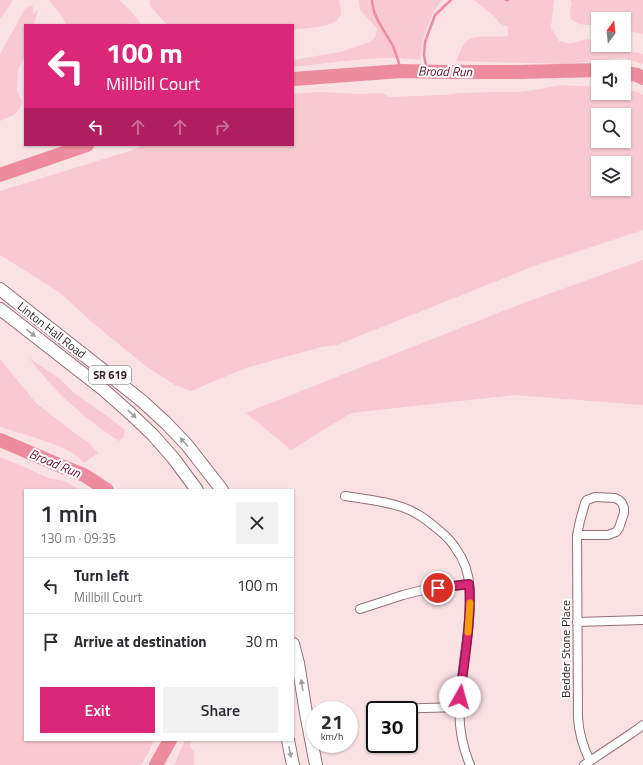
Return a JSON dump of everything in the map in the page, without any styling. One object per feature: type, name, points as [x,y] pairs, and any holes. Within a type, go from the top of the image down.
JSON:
[{"type":"main road","name":"Linton Hall Road","points":[[0,289],[142,401],[166,423],[187,446],[221,489]]},
{"type":"main road","name":"Linton Hall Road","points":[[0,309],[104,390],[131,414],[153,435],[174,459],[196,489]]},
{"type":"main road","points":[[294,648],[316,765]]},
{"type":"main road","points":[[288,741],[293,765]]},
{"type":"street","points":[[345,496],[387,503],[403,508],[424,518],[445,536],[457,549],[463,561],[467,574],[470,594],[460,707],[462,737],[466,756],[470,765]]},
{"type":"street","name":"Bedder Stone Place","points":[[577,535],[608,535],[616,532],[619,528],[624,513],[622,503],[615,498],[595,497],[587,500],[580,520],[577,535],[578,727],[587,763]]},
{"type":"street","points":[[360,609],[422,590],[469,584]]},
{"type":"street","points":[[577,622],[643,620]]},
{"type":"street","points":[[418,708],[460,707]]},
{"type":"street","points":[[587,763],[643,725]]},
{"type":"shaded area","points":[[0,0],[13,0],[0,19]]},
{"type":"shaded area","points":[[49,0],[119,0],[141,24],[66,24],[63,18]]},
{"type":"shaded area","points":[[150,0],[339,0],[341,13],[337,20],[333,23],[319,27],[294,30],[294,24],[166,24],[150,6]]},
{"type":"shaded area","points":[[359,0],[442,0],[429,20],[426,28],[420,60],[389,58],[341,61],[294,67],[294,60],[340,52],[370,42],[375,38],[377,28],[360,10]]},
{"type":"shaded area","points":[[474,0],[554,0],[551,28],[559,41],[570,44],[587,39],[591,40],[591,52],[631,51],[643,54],[643,64],[623,58],[591,60],[591,61],[564,64],[456,61],[462,47],[468,40],[484,36],[508,36],[508,27],[499,23],[495,17]]},
{"type":"shaded area","points":[[571,0],[643,0],[643,34],[631,31],[631,12],[591,12],[591,25],[579,24],[571,19],[570,10],[572,4]]},
{"type":"shaded area","points":[[30,5],[33,7],[33,14],[38,9],[34,24],[24,24],[24,54],[23,60],[18,69],[17,91],[22,101],[17,112],[0,121],[0,54],[25,9]]},
{"type":"shaded area","points":[[561,85],[591,87],[591,100],[631,100],[631,90],[643,95],[643,230],[537,265],[337,345],[321,347],[246,368],[191,391],[175,385],[143,364],[93,323],[59,292],[0,255],[0,191],[133,150],[141,146],[294,146],[294,94],[319,92],[362,94],[382,93],[389,97],[520,92]]},
{"type":"shaded area","points":[[643,260],[643,405],[515,395],[351,413],[291,450],[246,413],[518,305]]},
{"type":"shaded area","points":[[29,358],[60,379],[73,392],[125,430],[123,438],[119,441],[81,413],[56,390]]},
{"type":"shaded area","points":[[0,359],[36,403],[88,442],[98,453],[84,463],[78,457],[57,446],[0,427]]},
{"type":"shaded area","points":[[0,457],[48,478],[64,481],[78,489],[24,489],[24,741],[154,741],[141,765],[0,765]]},
{"type":"shaded area","points":[[185,741],[191,741],[190,746],[194,752],[194,765],[174,765]]},
{"type":"waterway","points":[[372,0],[375,13],[393,46],[401,71]]},
{"type":"waterway","points":[[427,72],[424,55],[425,42],[435,15],[451,0]]},
{"type":"waterway","name":"Broad Run","points":[[294,79],[401,71],[519,72],[591,70]]},
{"type":"waterway","name":"Broad Run","points":[[631,74],[643,78]]},
{"type":"waterway","name":"Broad Run","points":[[0,175],[84,146]]},
{"type":"waterway","name":"Broad Run","points":[[0,440],[84,475],[105,489]]},
{"type":"waterway","name":"Broad Run","points":[[156,765],[169,741]]},
{"type":"slow traffic","points":[[468,632],[470,603]]},
{"type":"route","points":[[438,588],[469,584],[469,618],[460,697]]}]
